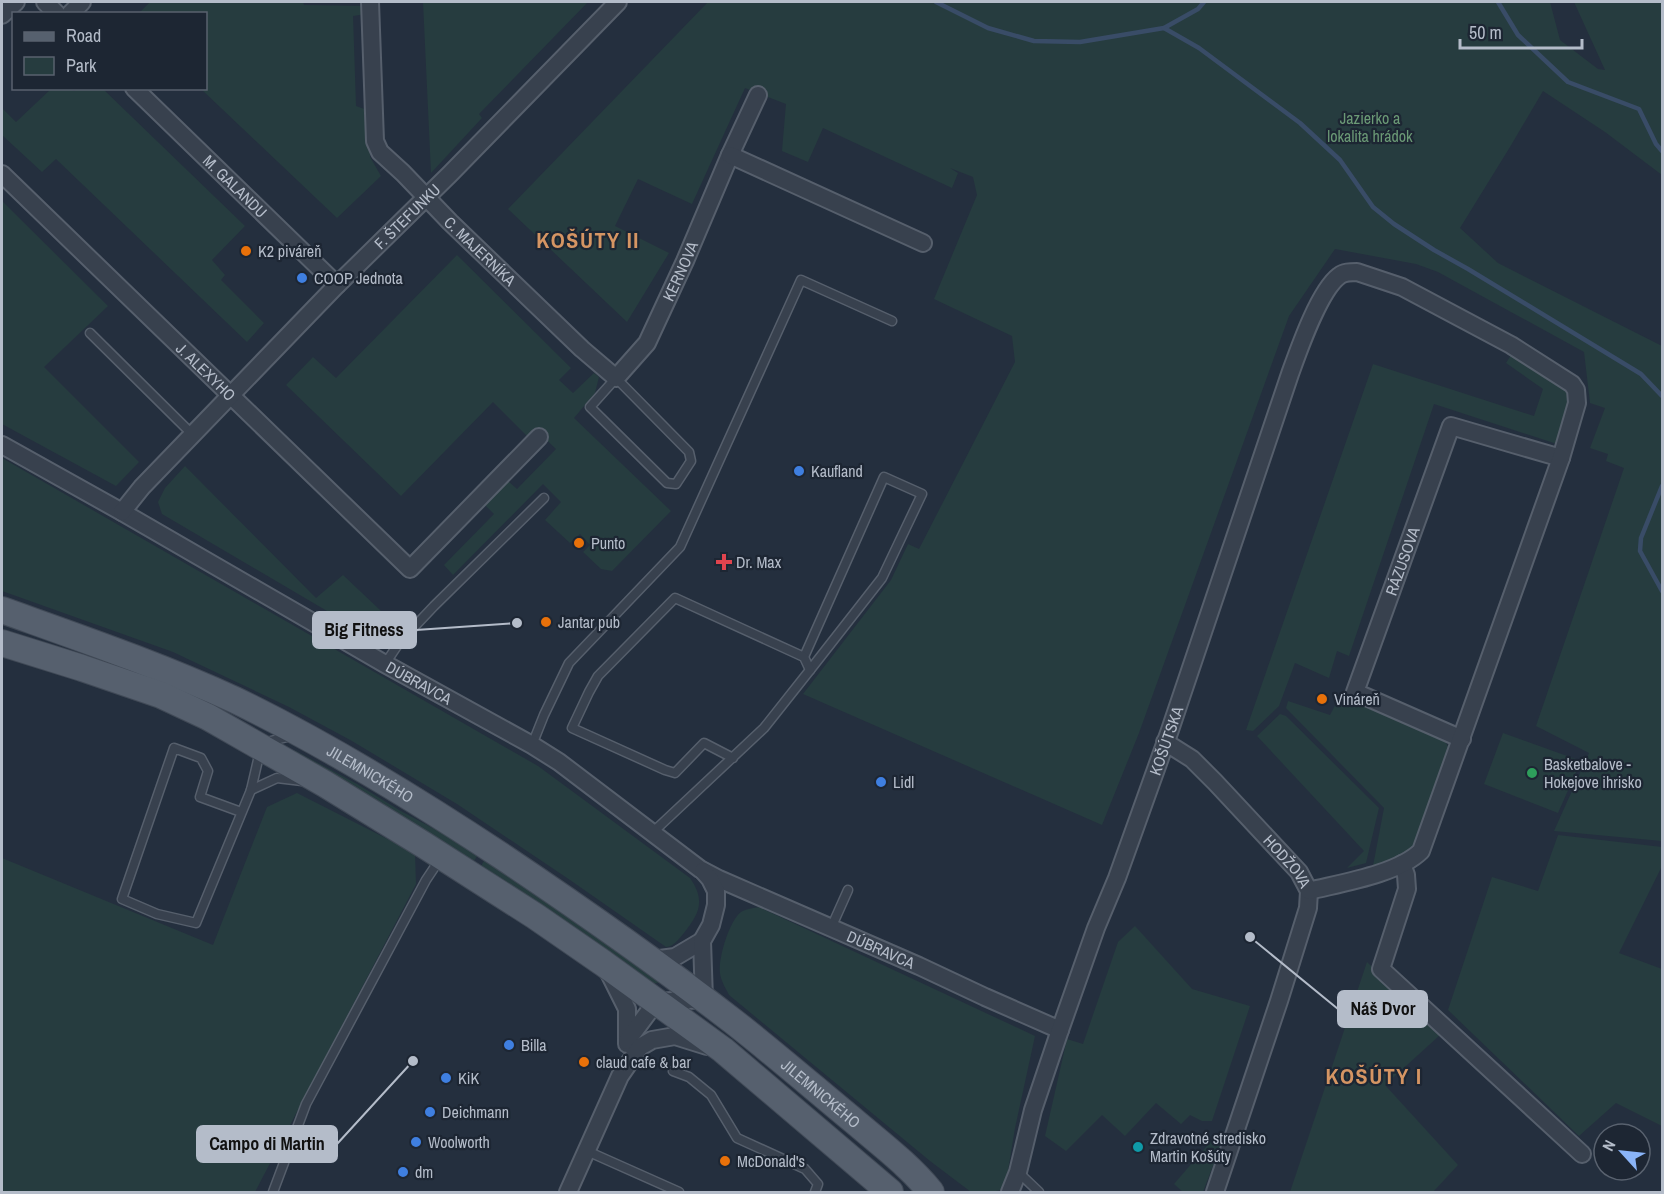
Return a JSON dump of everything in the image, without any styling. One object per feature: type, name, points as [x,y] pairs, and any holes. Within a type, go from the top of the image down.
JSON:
[{"type":"main road","name":"JILEMNICKÉHO","points":[[2,610],[170,672],[233,700],[347,759],[432,810],[550,888],[704,999],[770,1050],[848,1116],[918,1176],[931,1192]]},
{"type":"main road","name":"JILEMNICKÉHO","points":[[2,643],[161,696],[208,717],[325,784],[442,856],[603,963],[723,1050],[890,1192]]},
{"type":"street","points":[[2,15],[16,2]]},
{"type":"street","name":"C. MAJERNÍKA","points":[[370,2],[375,141],[380,152],[403,172],[450,222],[616,378]]},
{"type":"street","name":"F. ŠTEFUNKU","points":[[122,512],[142,487],[337,285],[427,197],[618,2]]},
{"type":"street","name":"M. GALANDU","points":[[136,90],[337,285]]},
{"type":"street","name":"KERNOVA","points":[[616,378],[647,343],[758,95]]},
{"type":"street","points":[[730,155],[923,243]]},
{"type":"street","name":"J. ALEXYHO","points":[[2,174],[410,569],[539,437]]},
{"type":"street","name":"KOŠÚTSKA","points":[[1010,1192],[1018,1172],[1033,1110],[1060,1030],[1165,742],[1290,374],[1309,325],[1328,289],[1342,274],[1350,272],[1357,272],[1402,287],[1511,345],[1562,376],[1576,390],[1577,403],[1561,458]]},
{"type":"street","name":"RÁZUSOVA","points":[[1462,739],[1355,692],[1451,426],[1561,458]]},
{"type":"street","name":"DÚBRAVCA","points":[[2,445],[532,745],[559,762],[700,868],[719,879],[1060,1030]]},
{"type":"street","points":[[1309,891],[1375,874],[1413,859],[1421,851],[1561,458]]},
{"type":"street","name":"HODŽOVA","points":[[1165,742],[1192,759],[1215,782],[1299,872],[1309,891],[1308,908],[1279,1001],[1215,1192]]},
{"type":"street","points":[[1402,864],[1407,889],[1381,969],[1582,1154]]},
{"type":"street","name":"DÚBRAVCA","points":[[700,868],[710,879],[716,891],[716,905],[711,925],[702,941],[704,999]]},
{"type":"street","points":[[652,960],[675,957],[702,941]]},
{"type":"street","name":"JILEMNICKÉHO","points":[[603,963],[627,1009],[627,1041],[620,1076]]},
{"type":"street","points":[[656,1002],[704,999]]},
{"type":"street","name":"JILEMNICKÉHO","points":[[627,1041],[656,1002]]},
{"type":"street","name":"JILEMNICKÉHO","points":[[568,1192],[620,1076],[640,1047],[652,1040],[675,1036],[723,1050]]},
{"type":"lane","points":[[532,745],[569,663],[680,547],[801,280],[892,321]]},
{"type":"lane","points":[[90,333],[193,436]]},
{"type":"lane","points":[[616,378],[689,452],[692,461],[676,484],[667,483],[590,407],[616,378]]},
{"type":"lane","points":[[652,833],[764,728],[882,578],[922,494],[884,477],[804,657]]},
{"type":"lane","points":[[386,664],[399,643],[434,606],[544,498]]},
{"type":"lane","points":[[733,758],[704,743],[675,773],[573,728],[598,676],[675,598],[804,657],[810,670]]},
{"type":"lane","points":[[241,812],[200,796],[208,771],[201,758],[174,748],[122,899],[157,914],[196,922],[251,790],[261,747],[271,741],[300,734]]},
{"type":"lane","points":[[251,790],[277,778],[325,784]]},
{"type":"lane","points":[[273,1192],[306,1104],[426,880],[442,856]]},
{"type":"lane","points":[[831,928],[848,890]]},
{"type":"lane","points":[[674,1071],[689,1077],[711,1095],[736,1138],[805,1169],[818,1184],[815,1192]]},
{"type":"lane","points":[[586,1151],[679,1192]]},
{"type":"lane","points":[[1018,1172],[1039,1192]]},
{"type":"green space","points":[[150,2],[303,2],[304,5],[367,6],[366,14],[353,16],[356,106],[370,111],[370,157],[381,176],[337,218],[202,90],[207,90],[207,12],[140,12]]},
{"type":"green space","points":[[423,2],[588,2],[479,114],[482,118],[431,173]]},
{"type":"green space","name":"Jazierko a lokalita hrádok","points":[[708,2],[1550,2],[1560,40],[1598,69],[1605,70],[1574,2],[1662,2],[1662,175],[1605,132],[1543,91],[1460,228],[1498,263],[1662,346],[1662,841],[1554,831],[1589,753],[1536,726],[1624,468],[1606,461],[1608,454],[1590,448],[1605,408],[1590,403],[1584,352],[1438,272],[1416,264],[1335,249],[1289,316],[1139,733],[1102,825],[803,694],[891,580],[908,544],[919,549],[1015,362],[1012,336],[934,299],[977,195],[973,177],[950,168],[958,173],[952,188],[823,128],[808,162],[782,151],[786,104],[745,88],[692,204],[638,179],[615,226],[669,253],[627,322],[508,209]]},
{"type":"green space","points":[[50,90],[104,90],[245,226],[212,260],[225,275],[221,280],[264,323],[247,342],[56,159],[42,172],[2,135],[2,108],[16,122]]},
{"type":"green space","points":[[2,201],[108,306],[44,367],[139,462],[116,486],[2,424]]},
{"type":"green space","points":[[457,255],[571,368],[559,380],[573,393],[594,373],[599,377],[595,393],[574,418],[671,511],[612,571],[601,569],[583,552],[590,545],[580,534],[570,543],[545,520],[561,502],[543,484],[453,575],[444,565],[494,514],[484,504],[508,481],[517,489],[556,449],[534,428],[531,440],[493,402],[401,496],[286,385],[313,357],[336,378]]},
{"type":"green space","points":[[1513,352],[1569,385],[1572,397],[1557,444],[1434,404],[1349,656],[1337,651],[1329,678],[1295,663],[1279,706],[1253,731],[1246,730],[1373,364],[1534,416],[1543,389],[1506,363]]},
{"type":"green space","points":[[2,458],[538,766],[690,878],[698,894],[699,907],[689,926],[676,942],[666,947],[457,804],[352,741],[289,707],[173,652],[2,591]]},
{"type":"green space","points":[[185,466],[316,598],[343,575],[398,627],[388,639],[378,641],[162,514],[158,502],[165,488]]},
{"type":"green space","points":[[1341,694],[1441,734],[1450,750],[1420,839],[1410,855],[1373,866],[1384,808],[1286,708],[1288,701],[1330,715]]},
{"type":"green space","points":[[1280,714],[1286,716],[1379,808],[1366,863],[1347,868],[1364,851],[1257,736]]},
{"type":"green space","name":"Basketbalove - Hokejove ihrisko","points":[[1503,733],[1581,761],[1558,813],[1484,784]]},
{"type":"green space","points":[[287,748],[357,784],[399,810],[479,853],[472,864]]},
{"type":"green space","points":[[297,793],[415,853],[416,884],[255,1192],[2,1192],[2,858],[213,945],[267,807]]},
{"type":"green space","points":[[1558,835],[1662,847],[1662,866],[1619,953],[1662,969],[1662,1126],[1616,1103],[1579,1136],[1448,1010],[1492,877],[1538,891]]},
{"type":"green space","points":[[486,857],[661,982],[648,985],[480,868]]},
{"type":"green space","points":[[759,907],[1035,1036],[1015,1128],[1005,1189],[992,1192],[971,1192],[930,1161],[729,995],[720,973],[725,941],[732,923],[741,912]]},
{"type":"green space","points":[[1135,926],[1192,989],[1250,1006],[1212,1121],[1202,1121],[1190,1115],[1181,1124],[1156,1103],[1125,1136],[1102,1115],[1066,1151],[1045,1136],[1067,1039],[1083,1044],[1118,942]]},
{"type":"green space","points":[[1367,962],[1440,1035],[1385,1085],[1458,1165],[1433,1192],[1290,1192]]},
{"type":"green space","points":[[1212,1140],[1220,1147],[1203,1192],[1183,1192],[1174,1184]]},
{"type":"waterway","points":[[936,2],[988,28],[1034,41],[1080,42],[1164,28],[1198,9],[1204,2]]},
{"type":"waterway","points":[[1498,2],[1518,35],[1568,82],[1639,109],[1656,144],[1662,151]]},
{"type":"waterway","points":[[1164,28],[1199,48],[1300,123],[1340,160],[1373,207],[1394,224],[1641,374],[1662,396]]},
{"type":"waterway","points":[[1662,486],[1641,538],[1640,551],[1662,591]]},
{"type":"place","name":"K2 piváreň","points":[[246,251]]},
{"type":"place","name":"COOP Jednota","points":[[302,278]]},
{"type":"place","name":"Kaufland","points":[[799,471]]},
{"type":"place","name":"Punto","points":[[579,543]]},
{"type":"place","name":"Dr. Max","points":[[724,562]]},
{"type":"place","name":"Jantar pub","points":[[546,622]]},
{"type":"place","name":"Big Fitness","points":[[517,623]]},
{"type":"place","name":"Vináreň","points":[[1322,699]]},
{"type":"place","name":"Basketbalove - Hokejove ihrisko","points":[[1532,773]]},
{"type":"place","name":"Lidl","points":[[881,782]]},
{"type":"place","name":"Náš Dvor","points":[[1250,937]]},
{"type":"place","name":"Billa","points":[[509,1045]]},
{"type":"place","name":"Campo di Martin","points":[[413,1061]]},
{"type":"place","name":"claud cafe & bar","points":[[584,1062]]},
{"type":"place","name":"KiK","points":[[446,1078]]},
{"type":"place","name":"Deichmann","points":[[430,1112]]},
{"type":"place","name":"Woolworth","points":[[416,1142]]},
{"type":"place","name":"Zdravotné stredisko Martin Košúty","points":[[1138,1147]]},
{"type":"place","name":"McDonald's","points":[[725,1161]]},
{"type":"place","name":"dm","points":[[403,1172]]},
{"type":"district","name":"KOŠÚTY II","points":[[588,240]]},
{"type":"district","name":"KOŠÚTY I","points":[[1374,1076]]}]
